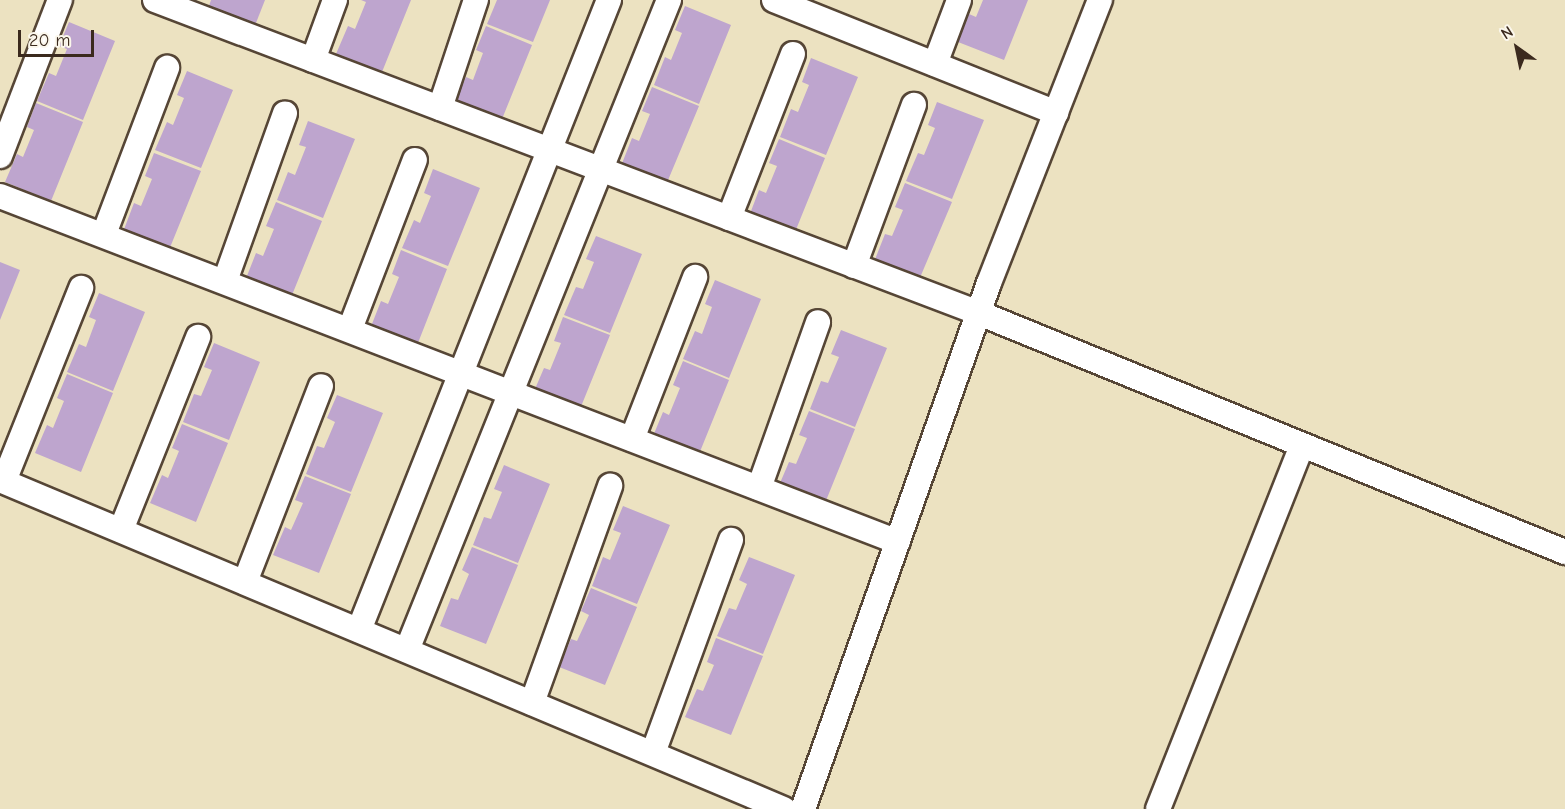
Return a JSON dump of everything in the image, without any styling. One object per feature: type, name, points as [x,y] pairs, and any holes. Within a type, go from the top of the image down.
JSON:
[{"type":"street","points":[[0,156],[60,0]]},
{"type":"street","points":[[155,0],[191,6],[314,60],[979,313],[1565,552]]},
{"type":"street","points":[[314,60],[335,0]]},
{"type":"street","points":[[440,108],[476,0]]},
{"type":"street","points":[[359,630],[609,0]]},
{"type":"street","points":[[407,650],[669,0]]},
{"type":"street","points":[[774,0],[1056,113]]},
{"type":"street","points":[[935,64],[959,0]]},
{"type":"street","points":[[803,809],[979,313],[1100,0]]},
{"type":"street","points":[[729,218],[793,54]]},
{"type":"street","points":[[104,234],[167,68]]},
{"type":"street","points":[[854,266],[914,105]]},
{"type":"street","points":[[225,281],[285,113]]},
{"type":"street","points":[[350,329],[415,160]]},
{"type":"street","points":[[0,196],[104,234],[898,542]]},
{"type":"street","points":[[632,439],[695,277]]},
{"type":"street","points":[[81,288],[2,481],[784,809]]},
{"type":"street","points":[[759,488],[818,322]]},
{"type":"street","points":[[121,530],[198,337]]},
{"type":"street","points":[[245,582],[321,386]]},
{"type":"street","points":[[1158,809],[1302,445]]},
{"type":"street","points":[[532,703],[610,486]]},
{"type":"street","points":[[652,753],[731,540]]},
{"type":"building","points":[[211,0],[265,0],[254,28],[208,9]]},
{"type":"building","points":[[361,0],[411,0],[382,72],[336,54],[348,26],[355,29],[366,2]]},
{"type":"building","points":[[497,0],[550,0],[533,42],[487,24]]},
{"type":"building","points":[[983,0],[1028,0],[1004,60],[958,42],[969,14],[976,17]]},
{"type":"building","points":[[685,6],[731,25],[699,104],[654,85],[665,57],[671,60],[682,33],[675,30]]},
{"type":"building","points":[[69,22],[115,41],[83,120],[37,101],[49,73],[56,76],[67,49],[59,46]]},
{"type":"building","points":[[486,26],[532,45],[500,124],[454,105],[466,77],[473,80],[483,53],[476,50]]},
{"type":"building","points":[[811,58],[858,77],[826,155],[780,137],[791,109],[798,112],[809,85],[802,82]]},
{"type":"building","points":[[187,71],[233,90],[201,168],[155,150],[167,122],[173,125],[184,98],[177,95]]},
{"type":"building","points":[[652,87],[699,106],[666,185],[621,166],[632,138],[639,141],[650,114],[642,111]]},
{"type":"building","points":[[937,102],[984,120],[952,199],[906,181],[918,153],[924,155],[935,128],[928,125]]},
{"type":"building","points":[[36,103],[83,122],[51,201],[5,182],[17,154],[23,157],[34,130],[27,127]]},
{"type":"building","points":[[308,121],[355,139],[323,218],[277,200],[288,172],[295,175],[306,147],[299,145]]},
{"type":"building","points":[[779,139],[825,158],[793,237],[748,219],[759,190],[766,193],[777,166],[769,163]]},
{"type":"building","points":[[154,153],[201,171],[169,250],[123,232],[134,203],[141,206],[152,179],[145,176]]},
{"type":"building","points":[[433,169],[480,188],[448,266],[402,248],[414,220],[420,223],[431,196],[424,193]]},
{"type":"building","points":[[905,183],[952,202],[919,280],[874,262],[885,234],[892,236],[903,210],[895,207]]},
{"type":"building","points":[[276,202],[322,221],[290,300],[245,281],[256,253],[263,256],[274,229],[266,226]]},
{"type":"building","points":[[596,236],[642,254],[610,333],[564,315],[576,287],[583,289],[594,262],[586,259]]},
{"type":"building","points":[[401,250],[447,269],[416,348],[370,329],[381,301],[388,304],[399,277],[392,274]]},
{"type":"building","points":[[0,262],[20,270],[0,320]]},
{"type":"building","points":[[715,280],[761,299],[729,378],[683,359],[695,331],[702,334],[712,307],[705,304]]},
{"type":"building","points":[[99,293],[145,312],[113,391],[67,372],[79,344],[86,347],[96,320],[89,317]]},
{"type":"building","points":[[563,317],[610,335],[578,414],[532,396],[544,368],[550,370],[561,343],[554,341]]},
{"type":"building","points":[[841,330],[887,348],[855,427],[810,409],[821,381],[828,383],[839,357],[831,354]]},
{"type":"building","points":[[214,343],[260,362],[229,440],[183,422],[194,394],[201,396],[212,370],[204,367]]},
{"type":"building","points":[[683,361],[729,380],[697,459],[651,441],[663,412],[669,415],[680,388],[673,385]]},
{"type":"building","points":[[67,374],[113,393],[81,472],[35,453],[47,425],[53,428],[64,401],[57,398]]},
{"type":"building","points":[[337,395],[383,413],[351,492],[306,474],[317,446],[324,448],[335,422],[327,418]]},
{"type":"building","points":[[809,411],[855,429],[823,508],[777,490],[789,462],[796,464],[807,438],[799,435]]},
{"type":"building","points":[[182,424],[228,443],[196,522],[150,503],[162,475],[168,478],[179,451],[172,448]]},
{"type":"building","points":[[504,465],[550,484],[518,563],[473,545],[484,517],[491,519],[502,492],[494,489]]},
{"type":"building","points":[[305,476],[351,494],[319,573],[273,555],[285,527],[291,530],[303,503],[295,500]]},
{"type":"building","points":[[623,506],[670,525],[637,604],[592,586],[603,557],[610,560],[621,533],[613,530]]},
{"type":"building","points":[[472,547],[518,565],[486,644],[440,626],[451,598],[458,600],[469,574],[462,570]]},
{"type":"building","points":[[749,557],[795,575],[763,654],[717,636],[729,608],[736,610],[747,584],[739,580]]},
{"type":"building","points":[[591,588],[637,607],[605,685],[559,667],[571,639],[577,641],[589,615],[581,611]]},
{"type":"building","points":[[716,638],[763,656],[731,735],[685,717],[697,689],[703,691],[714,665],[707,662]]}]
